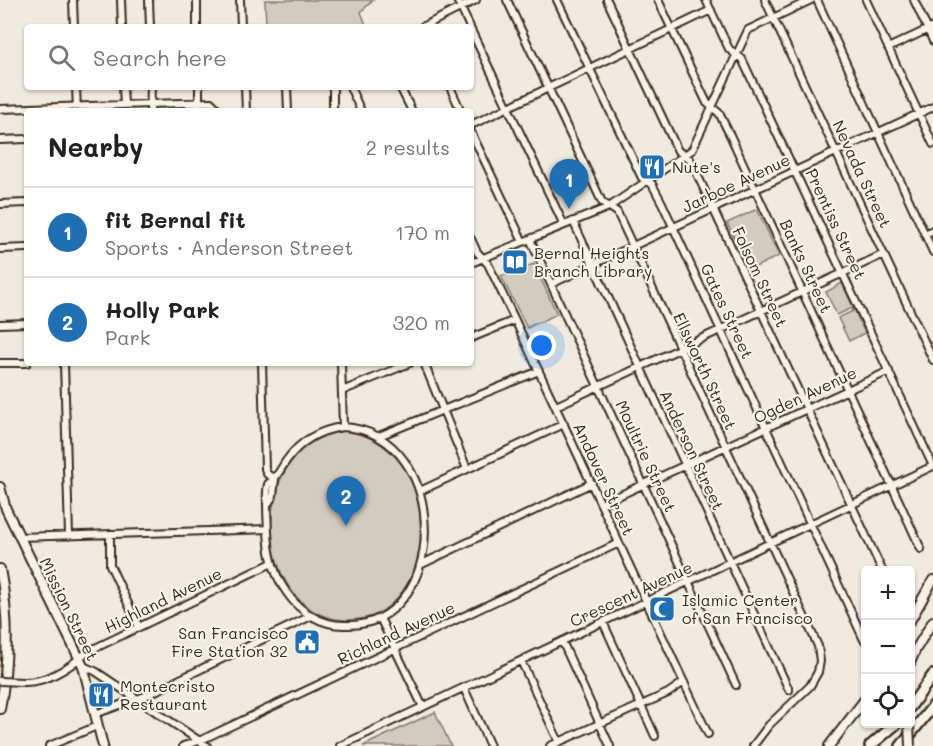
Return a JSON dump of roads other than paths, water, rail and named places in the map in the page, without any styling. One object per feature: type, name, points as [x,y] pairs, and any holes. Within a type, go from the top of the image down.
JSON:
[{"type":"highway","points":[[915,700],[933,675]]},
{"type":"highway","points":[[901,746],[931,710]]},
{"type":"highway","points":[[870,746],[890,728]]},
{"type":"highway","points":[[878,746],[892,728]]},
{"type":"main road","name":"Mission Street","points":[[0,487],[6,509],[81,662],[103,746]]},
{"type":"main road","points":[[0,568],[7,646],[0,709]]},
{"type":"main road","points":[[911,620],[933,580]]},
{"type":"main road","points":[[915,651],[933,621]]},
{"type":"main road","points":[[829,746],[861,704]]},
{"type":"main road","points":[[909,728],[910,746]]},
{"type":"street","points":[[73,0],[74,24]]},
{"type":"street","points":[[121,0],[122,24]]},
{"type":"street","points":[[149,0],[150,24]]},
{"type":"street","points":[[196,0],[197,24]]},
{"type":"street","points":[[240,0],[241,24]]},
{"type":"street","points":[[457,0],[468,24]]},
{"type":"street","points":[[428,24],[476,0]]},
{"type":"street","name":"Ellsworth Street","points":[[507,0],[602,202],[617,212],[818,646],[820,661],[818,672],[810,686],[769,725],[753,746]]},
{"type":"street","name":"Gates Street","points":[[557,0],[642,178],[652,184],[673,227],[861,633]]},
{"type":"street","name":"Folsom Street","points":[[607,0],[678,150],[690,159],[880,566]]},
{"type":"street","name":"Banks Street","points":[[658,0],[707,103],[719,113],[921,549]]},
{"type":"street","name":"Prentiss Street","points":[[706,0],[727,46],[742,59],[933,466]]},
{"type":"street","name":"Nevada Street","points":[[765,0],[933,360]]},
{"type":"street","points":[[474,262],[609,207],[684,155],[693,148],[748,30],[811,0]]},
{"type":"street","points":[[817,0],[933,252]]},
{"type":"street","points":[[866,0],[933,144]]},
{"type":"street","points":[[914,0],[930,28],[933,41]]},
{"type":"street","points":[[474,123],[711,10]]},
{"type":"street","points":[[888,48],[930,28]]},
{"type":"street","points":[[474,36],[564,225]]},
{"type":"street","points":[[76,90],[77,108]]},
{"type":"street","points":[[123,90],[124,105]]},
{"type":"street","points":[[150,107],[151,90]]},
{"type":"street","points":[[197,108],[199,90]]},
{"type":"street","points":[[245,90],[246,108]]},
{"type":"street","points":[[287,90],[288,108]]},
{"type":"street","points":[[333,90],[333,108]]},
{"type":"street","points":[[351,90],[360,108]]},
{"type":"street","points":[[402,90],[410,108]]},
{"type":"street","points":[[451,90],[460,108]]},
{"type":"street","points":[[89,108],[124,105],[150,107],[199,102],[211,102],[217,108]]},
{"type":"street","name":"Jarboe Avenue","points":[[551,284],[933,107]]},
{"type":"street","points":[[0,109],[24,109]]},
{"type":"street","name":"Moultrie Street","points":[[474,138],[551,284],[736,685]]},
{"type":"street","points":[[0,140],[24,139]]},
{"type":"street","points":[[0,204],[24,203]]},
{"type":"street","name":"Anderson Street","points":[[573,221],[789,690]]},
{"type":"street","points":[[925,234],[933,230]]},
{"type":"street","name":"Andover Street","points":[[474,246],[488,264],[515,320],[708,734]]},
{"type":"street","points":[[0,249],[24,248]]},
{"type":"street","points":[[556,406],[884,254]]},
{"type":"street","points":[[474,337],[515,320]]},
{"type":"street","points":[[0,324],[24,323]]},
{"type":"street","points":[[0,363],[24,363]]},
{"type":"street","points":[[64,366],[69,536]]},
{"type":"street","points":[[262,366],[265,469],[267,474],[275,479]]},
{"type":"street","points":[[341,366],[343,427]]},
{"type":"street","points":[[342,391],[403,366]]},
{"type":"street","points":[[425,366],[467,469]]},
{"type":"street","points":[[379,436],[539,371]]},
{"type":"street","name":"Ogden Avenue","points":[[601,504],[889,371]]},
{"type":"street","points":[[420,491],[564,424]]},
{"type":"street","points":[[343,427],[362,429],[379,436],[408,464],[420,491],[425,532],[420,565],[405,596],[380,618],[360,624],[340,625],[311,616],[288,594],[278,579],[272,563],[267,529],[268,504],[273,496],[275,479],[286,460],[301,444],[320,432],[343,427]]},
{"type":"street","name":"Crescent Avenue","points":[[340,746],[933,466]]},
{"type":"street","points":[[420,565],[591,483]]},
{"type":"street","points":[[19,537],[267,529]]},
{"type":"street","points":[[110,534],[110,565],[139,627]]},
{"type":"street","name":"Richland Avenue","points":[[183,746],[199,741],[619,543]]},
{"type":"street","name":"Highland Avenue","points":[[0,681],[38,681],[81,662],[87,652],[272,563]]},
{"type":"street","points":[[95,714],[135,699],[311,616]]},
{"type":"street","points":[[380,618],[423,707]]},
{"type":"street","points":[[603,622],[655,736]]},
{"type":"street","points":[[562,641],[610,746]]},
{"type":"street","points":[[521,661],[559,742]]},
{"type":"street","points":[[81,662],[207,746]]},
{"type":"street","points":[[550,746],[668,693],[684,682]]},
{"type":"street","points":[[464,688],[490,746]]},
{"type":"street","points":[[49,746],[97,726]]},
{"type":"place","name":"Nute's","points":[[652,167]]},
{"type":"place","name":"fit Bernal fit","points":[[569,209]]},
{"type":"place","name":"Bernal Heights Branch Library","points":[[515,262]]},
{"type":"place","name":"Holly Park","points":[[346,526]]},
{"type":"place","name":"Islamic Center of San Francisco","points":[[662,609]]},
{"type":"place","name":"San Francisco Fire Station 32","points":[[307,642]]},
{"type":"place","name":"Montecristo Restaurant","points":[[101,695]]}]
